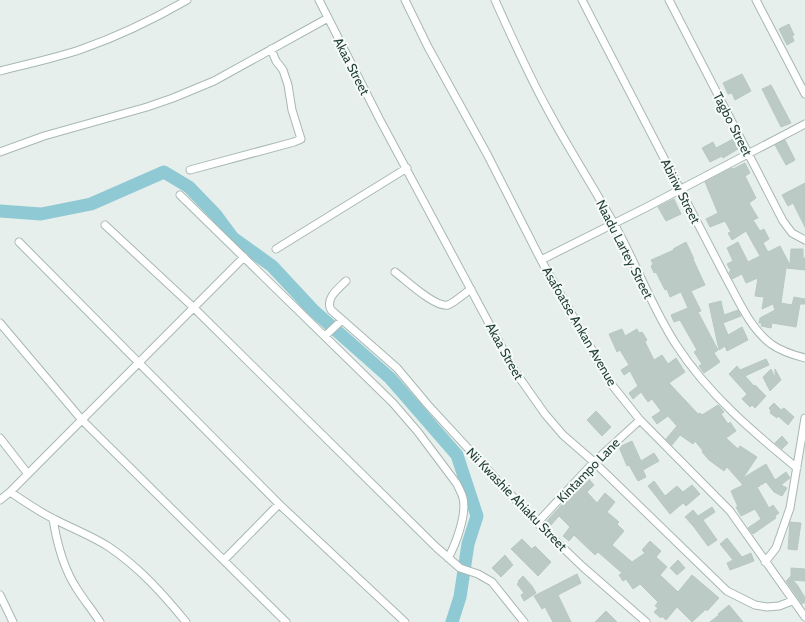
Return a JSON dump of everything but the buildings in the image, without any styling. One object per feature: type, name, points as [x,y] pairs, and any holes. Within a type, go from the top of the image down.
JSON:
[{"type":"street","points":[[0,71],[82,49],[129,30],[163,14],[187,0]]},
{"type":"street","name":"Akaa Street","points":[[319,0],[349,60],[514,370],[531,396],[563,435],[594,462],[727,591],[755,604],[767,607],[779,606],[792,601]]},
{"type":"street","name":"Asafoatse Ankan Avenue","points":[[405,0],[428,47],[487,154],[542,260],[612,384],[640,420],[730,511],[792,601],[805,617]]},
{"type":"street","name":"Naadu Lartey Street","points":[[495,0],[535,86],[614,223],[660,316],[691,367],[729,409],[797,468]]},
{"type":"street","name":"Abiriw Street","points":[[582,0],[748,318],[757,331],[771,344],[788,353],[805,358]]},
{"type":"street","name":"Tagbo Street","points":[[669,0],[783,220],[792,232],[805,240]]},
{"type":"street","points":[[756,0],[805,94]]},
{"type":"street","points":[[0,152],[44,136],[147,107],[173,98],[214,81],[328,18]]},
{"type":"street","points":[[190,170],[294,142],[300,138],[292,110],[288,85],[283,70],[276,61],[271,49]]},
{"type":"street","points":[[542,260],[680,190],[805,124]]},
{"type":"street","points":[[276,249],[407,168]]},
{"type":"street","points":[[180,195],[327,334],[393,403],[418,432],[462,493],[464,506],[458,537],[448,558]]},
{"type":"street","points":[[105,225],[193,307],[448,558],[460,568],[473,572],[492,582],[524,622]]},
{"type":"street","points":[[19,242],[279,504],[405,622]]},
{"type":"street","points":[[0,500],[10,492],[244,257]]},
{"type":"street","points":[[396,272],[429,299],[443,305],[448,305],[471,289]]},
{"type":"street","name":"Nii Kwashie Ahiaku Street","points":[[346,281],[330,299],[329,305],[340,322],[397,368],[428,405],[538,523],[583,567],[646,622]]},
{"type":"street","points":[[327,334],[340,322]]},
{"type":"street","points":[[0,324],[82,420],[286,622]]},
{"type":"street","points":[[765,562],[776,548],[790,508],[805,418]]},
{"type":"street","name":"Kintampo Lane","points":[[538,523],[594,462],[640,420]]},
{"type":"street","points":[[0,438],[28,474]]},
{"type":"street","points":[[10,492],[53,519],[80,531],[109,547],[138,568],[163,593],[186,622]]},
{"type":"street","points":[[224,560],[279,504]]},
{"type":"street","points":[[53,519],[59,549],[67,571],[76,588],[100,622]]},
{"type":"street","points":[[0,595],[13,622]]},
{"type":"waterway","points":[[0,211],[41,214],[91,204],[164,172],[189,187],[216,215],[233,238],[272,266],[313,310],[390,378],[457,455],[477,516],[468,544],[460,597],[452,622]]}]
